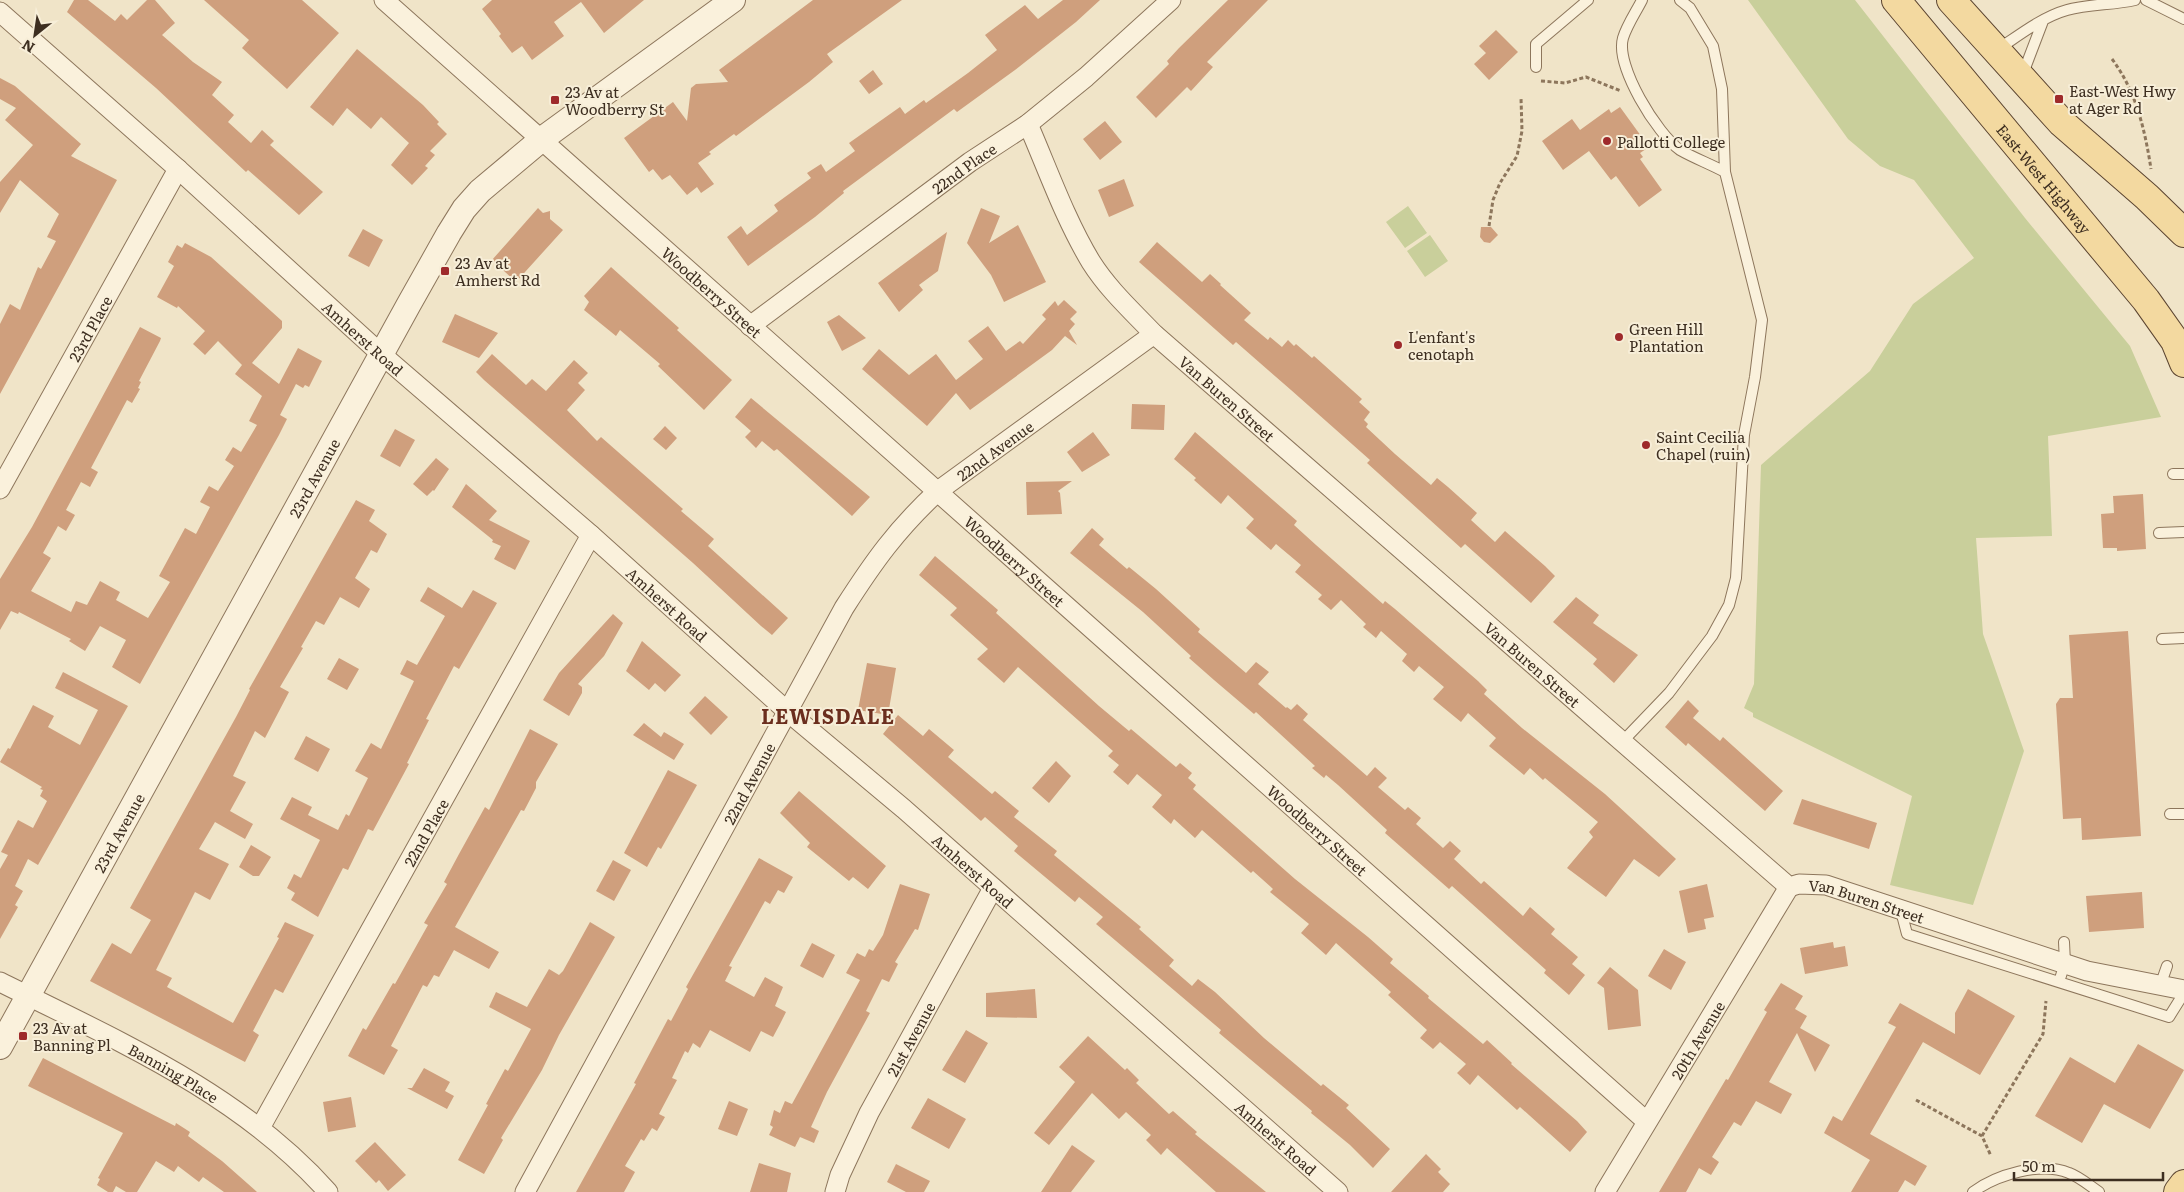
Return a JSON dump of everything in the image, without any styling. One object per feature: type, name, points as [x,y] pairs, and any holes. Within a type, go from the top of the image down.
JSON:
[{"type":"main road","name":"East-West Highway","points":[[1896,0],[2146,300],[2175,341],[2184,363]]},
{"type":"main road","points":[[1952,0],[2062,123],[2147,197],[2184,233]]},
{"type":"main road","points":[[2179,1192],[2184,1184]]},
{"type":"main road","points":[[2179,1192],[2184,1188]]},
{"type":"street","name":"Woodberry Street","points":[[384,0],[1646,1121]]},
{"type":"street","name":"23rd Avenue","points":[[0,1047],[381,354],[464,209],[500,172],[542,139],[733,0]]},
{"type":"street","name":"22nd Place","points":[[750,326],[962,168],[1028,124],[1086,77],[1171,0]]},
{"type":"street","name":"Amherst Road","points":[[0,12],[178,168],[381,354],[592,535],[788,712],[837,751],[1338,1192]]},
{"type":"street","name":"Van Buren Street","points":[[1028,124],[1077,237],[1092,264],[1108,285],[1154,334],[1789,887],[1799,884],[1826,885],[2087,971],[2184,991]]},
{"type":"street","name":"23rd Place","points":[[0,489],[178,168]]},
{"type":"street","name":"22nd Avenue","points":[[525,1192],[844,608],[871,566],[906,521],[938,491],[1154,334]]},
{"type":"street","name":"22nd Place","points":[[260,1128],[592,535]]},
{"type":"street","name":"20th Avenue","points":[[1605,1192],[1646,1121],[1789,887]]},
{"type":"street","name":"21st Avenue","points":[[835,1192],[840,1175],[868,1113],[992,888]]},
{"type":"street","name":"Banning Place","points":[[0,982],[150,1057],[212,1095],[260,1128],[328,1192]]},
{"type":"lane","points":[[1536,67],[1536,44],[1588,0]]},
{"type":"lane","points":[[1642,0],[1623,40],[1626,70],[1638,96],[1664,137],[1680,150],[1725,172]]},
{"type":"lane","points":[[1622,742],[1669,693],[1712,636],[1729,604],[1736,578],[1744,435],[1755,377],[1762,320],[1725,172],[1722,89],[1713,46],[1690,8],[1680,0]]},
{"type":"lane","points":[[1996,50],[2043,21],[2067,10],[2136,0]]},
{"type":"lane","points":[[2146,0],[2184,19]]},
{"type":"lane","points":[[2021,78],[2043,21]]},
{"type":"lane","points":[[2172,474],[2184,474]]},
{"type":"lane","points":[[2160,533],[2184,532]]},
{"type":"lane","points":[[2162,639],[2184,638]]},
{"type":"lane","points":[[2170,814],[2184,814]]},
{"type":"lane","points":[[1901,911],[1907,934],[2169,1017],[2184,991]]},
{"type":"lane","points":[[2059,982],[2065,963],[2064,942]]},
{"type":"lane","points":[[2160,986],[2167,966]]},
{"type":"lane","points":[[1973,1192],[1993,1179],[2010,1173],[2051,1169],[2069,1172],[2099,1192]]},
{"type":"path","points":[[2112,59],[2127,79],[2142,120],[2152,175]]},
{"type":"path","points":[[1536,81],[1565,83],[1586,77],[1638,96]]},
{"type":"path","points":[[1489,226],[1493,200],[1500,184],[1517,156],[1522,131],[1521,98]]},
{"type":"path","points":[[1982,1136],[2043,1034],[2046,1002]]},
{"type":"path","points":[[1916,1100],[1982,1136],[1991,1156]]},
{"type":"green space","points":[[1748,0],[1855,0],[2025,218],[2130,346],[2161,417],[2048,436],[2052,536],[1976,538],[1983,634],[2024,751],[1973,905],[1890,885],[1912,796],[1753,717],[1753,713],[1744,708],[1754,684],[1761,465],[1870,371],[1913,304],[1974,258],[1914,180],[1880,166],[1848,139]]},
{"type":"green space","points":[[1408,206],[1427,233],[1405,248],[1386,222]]},
{"type":"green space","points":[[1430,235],[1448,261],[1425,277],[1407,251]]},
{"type":"building","points":[[74,0],[88,0],[115,21],[121,14],[127,20],[147,0],[155,0],[175,23],[162,35],[193,62],[222,82],[212,95],[234,115],[228,122],[251,143],[262,130],[274,141],[270,145],[323,192],[299,215],[248,170],[246,172],[156,88],[67,12]]},
{"type":"building","points":[[204,0],[302,0],[339,33],[287,89],[242,48],[249,40]]},
{"type":"building","points":[[492,0],[644,0],[604,33],[581,2],[554,22],[564,36],[532,60],[522,46],[512,53],[499,36],[501,34],[482,9]]},
{"type":"building","points":[[813,0],[902,0],[827,54],[833,62],[809,82],[736,136],[734,134],[709,152],[711,154],[698,163],[714,184],[701,193],[697,187],[687,195],[670,175],[662,180],[653,169],[649,172],[624,138],[673,102],[687,121],[691,88],[696,84],[728,82],[719,70]]},
{"type":"building","points":[[1063,0],[1100,0],[1076,22],[1015,70],[957,112],[954,109],[843,191],[844,193],[815,217],[748,266],[727,237],[741,226],[747,235],[778,211],[774,205],[811,178],[807,173],[821,164],[826,172],[855,151],[849,143],[900,107],[905,114],[924,100],[926,103],[968,73],[997,50],[985,35],[1025,5],[1038,19]]},
{"type":"building","points":[[1228,0],[1268,0],[1207,62],[1213,67],[1191,91],[1187,87],[1156,118],[1136,97],[1169,64],[1167,61],[1179,48]]},
{"type":"building","points":[[1496,30],[1518,52],[1489,80],[1474,64],[1486,53],[1479,46]]},
{"type":"building","points":[[357,49],[423,105],[447,134],[430,151],[435,155],[425,166],[428,168],[412,185],[391,165],[409,143],[381,117],[371,129],[347,108],[333,126],[310,107]]},
{"type":"building","points":[[873,70],[883,84],[869,94],[859,81]]},
{"type":"building","points":[[0,78],[15,86],[81,144],[71,156],[117,180],[0,394],[0,324],[10,304],[20,310],[38,267],[41,269],[56,241],[47,237],[59,214],[20,180],[0,213],[0,182],[33,145],[5,120],[16,108],[0,99]]},
{"type":"building","points":[[1620,107],[1649,147],[1640,153],[1643,157],[1640,159],[1662,190],[1639,207],[1616,176],[1611,180],[1589,151],[1563,170],[1542,141],[1572,119],[1580,130],[1609,109],[1611,113]]},
{"type":"building","points":[[1105,121],[1122,142],[1100,160],[1083,139]]},
{"type":"building","points":[[1124,179],[1134,206],[1109,217],[1098,190]]},
{"type":"building","points":[[538,208],[543,213],[550,211],[550,219],[563,230],[516,282],[492,260]]},
{"type":"building","points":[[981,208],[1000,216],[989,243],[1018,225],[1046,282],[1004,302],[991,275],[967,243]]},
{"type":"building","points":[[1481,227],[1491,227],[1498,235],[1490,243],[1484,242],[1480,237]]},
{"type":"building","points":[[363,229],[383,240],[369,267],[348,256]]},
{"type":"building","points":[[947,232],[938,271],[919,285],[923,290],[899,312],[878,283]]},
{"type":"building","points":[[1157,242],[1202,282],[1210,274],[1251,313],[1244,320],[1268,340],[1270,337],[1282,347],[1288,340],[1294,346],[1296,344],[1312,358],[1314,356],[1362,399],[1359,402],[1370,412],[1364,420],[1368,424],[1366,427],[1431,485],[1437,478],[1448,487],[1477,513],[1471,520],[1495,542],[1505,531],[1545,566],[1555,576],[1531,603],[1465,544],[1461,548],[1367,463],[1370,460],[1236,342],[1233,345],[1139,262]]},
{"type":"building","points":[[185,243],[211,257],[282,321],[282,328],[252,363],[279,384],[298,348],[322,361],[309,387],[305,385],[303,388],[296,384],[280,415],[287,419],[279,435],[140,684],[112,667],[126,640],[100,626],[85,651],[69,641],[71,639],[19,612],[18,614],[11,611],[0,630],[0,579],[32,527],[140,327],[161,338],[160,341],[139,381],[141,382],[138,388],[140,389],[132,403],[127,400],[91,468],[98,472],[90,487],[81,482],[66,510],[75,515],[66,531],[58,526],[43,553],[51,558],[31,591],[71,612],[76,601],[87,605],[100,581],[120,592],[116,600],[148,618],[170,582],[159,576],[185,528],[196,534],[210,507],[200,502],[209,486],[218,491],[234,466],[225,460],[233,447],[241,452],[257,425],[249,421],[262,396],[235,374],[242,365],[218,341],[205,355],[193,344],[205,331],[178,306],[177,308],[157,297],[174,266],[168,262],[177,245],[182,248]]},
{"type":"building","points":[[611,267],[679,328],[677,330],[732,380],[704,410],[658,366],[660,364],[620,330],[616,336],[584,310],[589,302],[584,296]]},
{"type":"building","points":[[1064,300],[1077,312],[1070,319],[1075,324],[1069,331],[1077,345],[1065,336],[1052,350],[970,410],[956,393],[927,426],[862,369],[879,349],[909,375],[936,354],[956,380],[983,359],[968,341],[988,326],[1006,351],[1020,341],[1023,344],[1046,319],[1042,315],[1055,301],[1058,306]]},
{"type":"building","points":[[455,314],[498,333],[479,358],[442,342]]},
{"type":"building","points":[[839,315],[866,338],[842,351],[827,322]]},
{"type":"building","points":[[492,354],[526,385],[532,379],[546,391],[574,360],[588,373],[578,383],[585,390],[567,410],[597,441],[601,437],[683,509],[681,511],[714,539],[708,546],[788,618],[772,635],[476,372]]},
{"type":"building","points":[[751,398],[870,497],[852,516],[777,449],[774,451],[762,441],[756,448],[745,437],[751,431],[735,417]]},
{"type":"building","points":[[1132,404],[1165,405],[1164,430],[1131,429]]},
{"type":"building","points":[[665,426],[677,438],[666,450],[653,439]]},
{"type":"building","points":[[395,429],[415,440],[400,467],[380,456]]},
{"type":"building","points":[[1093,432],[1110,455],[1082,472],[1067,452]]},
{"type":"building","points":[[1195,432],[1297,521],[1294,525],[1383,604],[1385,601],[1395,609],[1478,681],[1487,690],[1484,694],[1522,728],[1605,794],[1676,859],[1659,877],[1634,859],[1606,897],[1567,868],[1593,837],[1589,832],[1598,822],[1545,778],[1543,780],[1530,768],[1524,775],[1489,746],[1496,738],[1468,713],[1461,722],[1433,699],[1444,687],[1419,666],[1414,672],[1402,661],[1407,654],[1381,631],[1376,638],[1363,627],[1366,624],[1341,600],[1331,610],[1318,599],[1322,595],[1295,572],[1301,565],[1276,544],[1271,550],[1246,528],[1254,519],[1228,495],[1221,504],[1194,480],[1196,478],[1174,459]]},
{"type":"building","points":[[436,458],[449,469],[434,491],[427,496],[413,484]]},
{"type":"building","points":[[1072,481],[1058,491],[1060,493],[1062,514],[1027,515],[1026,482]]},
{"type":"building","points":[[466,484],[497,511],[489,520],[530,541],[515,570],[494,559],[501,546],[492,542],[493,540],[452,507]]},
{"type":"building","points":[[2143,494],[2146,549],[2117,551],[2117,548],[2103,548],[2101,514],[2114,513],[2113,496]]},
{"type":"building","points":[[356,500],[375,510],[369,521],[387,534],[377,553],[371,550],[355,578],[370,589],[359,608],[340,597],[324,625],[316,621],[301,647],[303,648],[280,687],[289,692],[265,738],[255,731],[233,776],[246,782],[230,811],[253,824],[245,839],[215,822],[199,849],[229,864],[210,900],[195,892],[156,970],[172,978],[167,987],[233,1023],[279,938],[277,937],[285,922],[314,935],[283,993],[275,989],[253,1031],[259,1035],[245,1062],[90,981],[112,943],[131,954],[151,920],[130,908],[236,717],[249,689]]},
{"type":"building","points":[[1092,528],[1104,539],[1099,545],[1127,569],[1129,567],[1156,589],[1200,629],[1198,632],[1246,673],[1256,662],[1269,672],[1258,684],[1286,708],[1291,710],[1297,704],[1308,714],[1303,720],[1367,776],[1375,767],[1387,778],[1378,787],[1405,810],[1408,807],[1421,818],[1416,824],[1443,848],[1450,841],[1461,851],[1454,859],[1481,884],[1484,881],[1523,916],[1530,907],[1555,929],[1551,934],[1578,957],[1572,964],[1585,975],[1569,995],[1544,973],[1546,970],[1452,886],[1449,889],[1385,833],[1387,830],[1338,785],[1326,775],[1324,778],[1312,768],[1315,766],[1256,712],[1254,714],[1214,680],[1143,612],[1070,553]]},
{"type":"building","points":[[935,556],[998,610],[996,613],[1099,706],[1129,731],[1131,729],[1176,767],[1180,763],[1192,773],[1188,778],[1196,785],[1193,789],[1295,879],[1393,959],[1390,963],[1429,996],[1428,998],[1483,1044],[1487,1040],[1511,1064],[1577,1121],[1587,1132],[1570,1152],[1520,1107],[1517,1110],[1478,1075],[1470,1085],[1457,1073],[1466,1064],[1440,1042],[1433,1049],[1420,1038],[1427,1030],[1388,995],[1391,992],[1336,943],[1326,955],[1301,933],[1309,924],[1270,892],[1273,889],[1253,871],[1251,873],[1202,830],[1195,838],[1174,819],[1171,824],[1152,807],[1162,795],[1137,774],[1128,785],[1113,772],[1119,765],[1108,756],[1113,751],[1018,667],[1004,683],[977,659],[988,649],[950,615],[957,608],[919,575]]},
{"type":"building","points":[[428,587],[462,608],[473,590],[497,603],[459,669],[454,666],[426,719],[429,720],[407,763],[409,764],[373,831],[368,829],[348,870],[343,868],[318,917],[291,900],[295,893],[287,888],[294,874],[301,878],[320,840],[280,819],[292,797],[312,807],[308,815],[338,830],[346,814],[349,816],[368,778],[355,771],[371,743],[381,749],[414,681],[400,674],[407,660],[417,665],[445,616],[420,601]]},
{"type":"building","points":[[1576,597],[1599,615],[1593,623],[1638,655],[1614,683],[1593,664],[1597,659],[1553,622]]},
{"type":"building","points":[[613,614],[623,623],[604,656],[578,684],[582,687],[582,693],[569,716],[543,700],[559,673]]},
{"type":"building","points":[[2128,631],[2141,836],[2082,840],[2081,818],[2063,819],[2056,704],[2060,698],[2073,698],[2069,635]]},
{"type":"building","points":[[642,641],[681,675],[665,692],[655,683],[649,690],[626,671]]},
{"type":"building","points":[[339,658],[359,669],[347,690],[327,679]]},
{"type":"building","points":[[867,663],[896,668],[888,715],[858,710]]},
{"type":"building","points":[[63,672],[128,706],[38,865],[28,859],[15,886],[23,891],[15,905],[18,907],[0,939],[0,869],[8,855],[1,852],[18,820],[33,828],[47,801],[40,796],[43,790],[40,789],[42,787],[0,762],[8,748],[10,749],[33,705],[54,716],[48,727],[80,745],[98,710],[55,688]]},
{"type":"building","points":[[705,696],[728,717],[711,735],[689,713]]},
{"type":"building","points":[[1688,700],[1699,711],[1693,718],[1720,741],[1723,737],[1783,791],[1765,811],[1688,743],[1686,746],[1665,727]]},
{"type":"building","points":[[898,715],[923,736],[929,729],[954,750],[948,757],[992,794],[995,791],[1019,811],[1014,817],[1057,851],[1054,855],[1141,927],[1139,929],[1174,960],[1169,966],[1192,986],[1198,979],[1321,1086],[1323,1084],[1349,1105],[1346,1108],[1390,1149],[1373,1168],[1350,1145],[1311,1113],[1312,1111],[1219,1033],[1221,1030],[1096,924],[1103,917],[1079,897],[1075,902],[1014,851],[1018,846],[985,817],[981,821],[883,734]]},
{"type":"building","points":[[644,723],[661,737],[664,732],[684,744],[674,760],[633,735]]},
{"type":"building","points":[[530,729],[558,744],[536,782],[536,788],[524,811],[521,810],[455,927],[499,952],[489,969],[454,950],[439,977],[434,975],[427,987],[423,985],[391,1046],[398,1050],[384,1075],[348,1056],[363,1028],[366,1030],[393,983],[395,984],[428,925],[424,923],[447,884],[444,882],[485,807],[489,810]]},
{"type":"building","points":[[306,736],[330,749],[318,772],[294,759]]},
{"type":"building","points":[[1056,761],[1071,776],[1049,803],[1032,788]]},
{"type":"building","points":[[668,770],[697,785],[661,849],[658,847],[647,867],[624,853]]},
{"type":"building","points":[[799,791],[886,866],[868,889],[853,877],[849,881],[807,847],[810,843],[780,813]]},
{"type":"building","points":[[1802,799],[1877,823],[1869,849],[1793,824]]},
{"type":"building","points":[[251,845],[271,857],[259,876],[253,876],[239,867]]},
{"type":"building","points":[[759,858],[793,877],[784,893],[778,890],[770,904],[765,901],[729,966],[732,967],[725,981],[754,997],[765,977],[783,987],[775,1006],[786,1012],[773,1037],[761,1031],[750,1052],[710,1030],[700,1048],[693,1043],[688,1053],[685,1051],[672,1078],[677,1080],[659,1114],[665,1117],[657,1131],[652,1128],[644,1141],[641,1139],[625,1166],[635,1172],[624,1192],[576,1192],[636,1084],[634,1083],[668,1019],[671,1021],[688,989],[686,987]]},
{"type":"building","points":[[613,860],[631,870],[614,901],[596,891]]},
{"type":"building","points":[[900,884],[930,894],[918,930],[915,929],[895,962],[898,964],[889,982],[882,979],[866,1011],[870,1013],[827,1092],[811,1127],[819,1131],[814,1143],[800,1137],[795,1147],[769,1135],[773,1127],[770,1125],[774,1110],[780,1113],[785,1101],[792,1104],[860,980],[846,973],[857,953],[865,957],[869,949],[873,951],[883,935]]},
{"type":"building","points":[[1707,884],[1714,917],[1704,919],[1706,929],[1688,933],[1679,891]]},
{"type":"building","points":[[2142,892],[2144,928],[2089,932],[2086,896]]},
{"type":"building","points":[[590,922],[615,937],[559,1035],[542,1070],[501,1138],[503,1140],[484,1174],[458,1160],[505,1069],[508,1071],[531,1029],[489,1007],[496,992],[527,1007],[549,969],[559,975],[563,971]]},
{"type":"building","points":[[1833,942],[1834,948],[1845,946],[1848,966],[1805,974],[1800,948]]},
{"type":"building","points":[[812,943],[835,955],[823,978],[800,966]]},
{"type":"building","points":[[1664,949],[1686,962],[1671,990],[1648,976]]},
{"type":"building","points":[[1610,967],[1638,990],[1641,1026],[1608,1030],[1604,988],[1597,983]]},
{"type":"building","points":[[1781,983],[1803,996],[1795,1009],[1807,1016],[1800,1028],[1830,1045],[1815,1072],[1797,1033],[1769,1082],[1792,1094],[1781,1114],[1756,1101],[1741,1126],[1734,1122],[1712,1157],[1719,1162],[1711,1175],[1699,1168],[1686,1192],[1659,1192],[1726,1079],[1728,1080],[1767,1012],[1764,1010]]},
{"type":"building","points":[[1035,989],[1037,1018],[986,1017],[986,993]]},
{"type":"building","points":[[1968,989],[2015,1016],[1980,1075],[1923,1042],[1870,1134],[1927,1166],[1915,1186],[1905,1180],[1898,1192],[1851,1192],[1870,1160],[1824,1133],[1833,1116],[1842,1121],[1896,1027],[1888,1023],[1900,1003],[1955,1034],[1955,1013]]},
{"type":"building","points":[[966,1030],[988,1043],[965,1083],[942,1070]]},
{"type":"building","points":[[1088,1036],[1125,1070],[1127,1068],[1139,1080],[1136,1083],[1169,1114],[1173,1111],[1197,1132],[1195,1134],[1266,1192],[1216,1192],[1167,1148],[1161,1155],[1146,1140],[1151,1135],[1126,1112],[1119,1119],[1092,1093],[1049,1145],[1034,1133],[1075,1082],[1059,1067]]},
{"type":"building","points":[[2138,1044],[2184,1070],[2150,1129],[2104,1104],[2082,1143],[2035,1116],[2070,1057],[2115,1083]]},
{"type":"building","points":[[43,1058],[175,1126],[176,1123],[190,1132],[188,1136],[222,1161],[257,1192],[224,1192],[203,1177],[199,1182],[178,1166],[174,1172],[156,1161],[137,1192],[126,1192],[116,1186],[113,1192],[108,1192],[97,1185],[100,1179],[98,1178],[123,1133],[28,1086]]},
{"type":"building","points":[[424,1068],[450,1082],[445,1091],[454,1096],[447,1109],[407,1088],[412,1088]]},
{"type":"building","points":[[351,1097],[356,1127],[328,1132],[323,1102]]},
{"type":"building","points":[[928,1098],[966,1119],[949,1149],[911,1128]]},
{"type":"building","points":[[729,1101],[748,1109],[737,1136],[718,1129]]},
{"type":"building","points":[[375,1142],[406,1175],[388,1191],[379,1180],[376,1183],[355,1161]]},
{"type":"building","points":[[1072,1145],[1095,1161],[1071,1192],[1041,1192]]},
{"type":"building","points":[[1426,1154],[1441,1169],[1438,1172],[1450,1184],[1443,1192],[1391,1192]]},
{"type":"building","points":[[759,1163],[791,1173],[787,1192],[750,1192]]},
{"type":"building","points":[[896,1164],[930,1181],[924,1192],[906,1192],[887,1182]]},
{"type":"place","name":"East-West Hwy at Ager Rd","points":[[2059,99]]},
{"type":"place","name":"23 Av at Woodberry St","points":[[555,100]]},
{"type":"place","name":"Pallotti College","points":[[1607,141]]},
{"type":"place","name":"23 Av at Amherst Rd","points":[[445,271]]},
{"type":"place","name":"Green Hill Plantation","points":[[1619,337]]},
{"type":"place","name":"L'enfant's cenotaph","points":[[1398,345]]},
{"type":"place","name":"Saint Cecilia Chapel (ruin)","points":[[1646,445]]},
{"type":"place","name":"23 Av at Banning Pl","points":[[23,1036]]},
{"type":"district","name":"LEWISDALE","points":[[828,715]]}]
